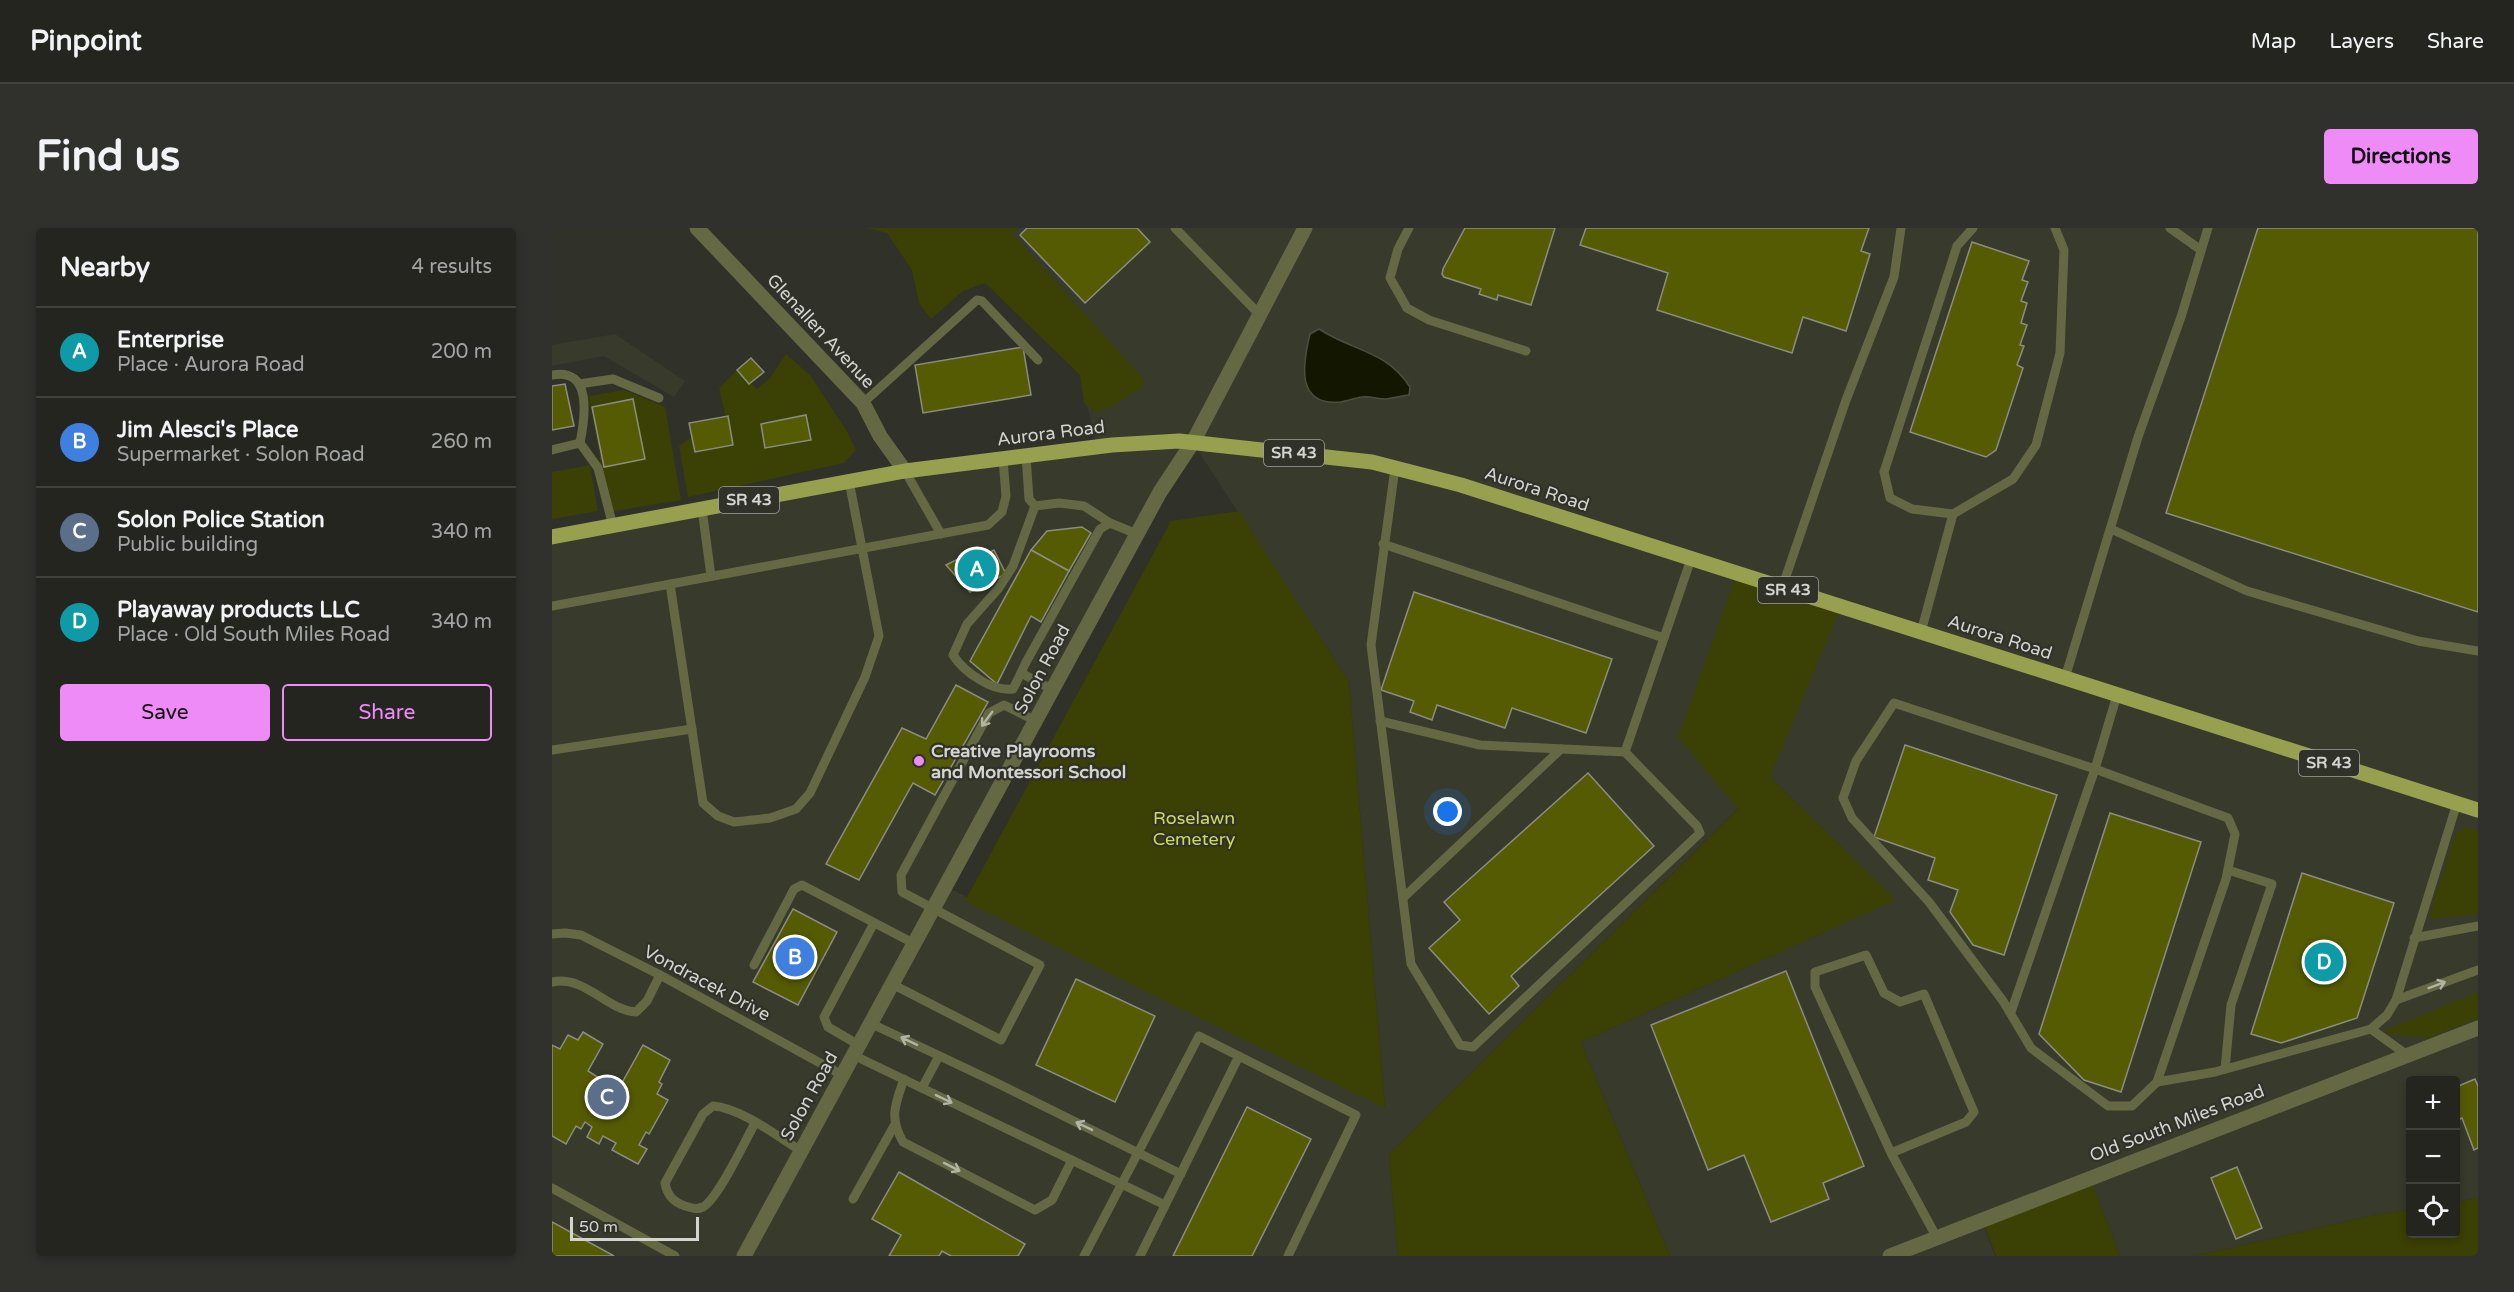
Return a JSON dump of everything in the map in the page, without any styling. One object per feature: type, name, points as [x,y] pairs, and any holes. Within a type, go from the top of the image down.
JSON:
[{"type":"main road","name":"Aurora Road","points":[[552,537],[905,471],[1112,445],[1179,441],[1360,461],[1461,485],[2478,810]]},
{"type":"street","name":"Glenallen Avenue","points":[[697,228],[863,403],[880,436],[905,471]]},
{"type":"street","name":"Solon Road","points":[[744,1256],[1160,492],[1193,442],[1305,228]]},
{"type":"street","name":"Old South Miles Road","points":[[1890,1256],[2478,1028]]},
{"type":"lane","points":[[1175,228],[1260,315]]},
{"type":"lane","points":[[1409,228],[1398,249],[1390,278],[1407,308],[1429,320],[1526,351]]},
{"type":"lane","points":[[1782,588],[1846,400],[1894,277],[1901,228]]},
{"type":"lane","points":[[1973,228],[1957,246],[1884,472],[1890,498],[1912,509],[1953,514],[2013,479],[2036,445],[2060,353],[2064,250],[2055,228]]},
{"type":"lane","points":[[2170,228],[2201,250]]},
{"type":"lane","points":[[2065,678],[2138,437],[2181,317],[2208,228]]},
{"type":"lane","points":[[863,403],[977,300],[982,301],[1038,360]]},
{"type":"lane","points":[[552,375],[563,372],[572,376],[579,384],[585,419],[580,443],[598,468],[613,525]]},
{"type":"lane","points":[[579,384],[613,380],[659,398]]},
{"type":"lane","points":[[552,450],[580,443]]},
{"type":"lane","points":[[1026,456],[1029,499],[1035,506]]},
{"type":"lane","points":[[552,606],[988,525],[1002,512],[1006,496],[1003,459]]},
{"type":"lane","points":[[1380,720],[1480,745],[1625,752],[1697,826],[1700,833],[1473,1047],[1460,1045],[1411,964],[1380,720],[1371,645],[1395,468]]},
{"type":"lane","points":[[905,471],[941,534]]},
{"type":"lane","points":[[670,584],[703,803],[718,816],[734,822],[770,818],[796,809],[810,793],[866,677],[879,636],[849,481]]},
{"type":"lane","points":[[1035,506],[1059,503],[1084,506],[1110,523],[1137,534]]},
{"type":"lane","points":[[1035,506],[1013,566],[998,589],[967,624],[953,655],[961,667],[1001,690],[1013,689],[1100,529],[1110,523]]},
{"type":"lane","points":[[702,509],[711,576]]},
{"type":"lane","points":[[1921,632],[1953,514]]},
{"type":"lane","points":[[2111,529],[2247,591],[2418,641],[2478,651]]},
{"type":"lane","points":[[1383,544],[1664,638]]},
{"type":"lane","points":[[1625,752],[1691,559]]},
{"type":"lane","points":[[1021,673],[1053,690]]},
{"type":"lane","points":[[2011,1012],[2095,769],[2117,695]]},
{"type":"lane","points":[[1894,703],[2095,769],[2228,818],[2235,834],[2228,870],[2157,1082],[2132,1106],[2108,1106],[2031,1048],[2011,1012],[1929,902],[1852,818],[1843,798],[1856,761],[1894,703]]},
{"type":"lane","points":[[892,984],[1001,1040],[1040,965],[902,892],[901,875],[989,713],[1004,705],[1036,721]]},
{"type":"lane","points":[[552,750],[692,729]]},
{"type":"lane","points":[[1403,898],[1561,749]]},
{"type":"lane","points":[[2157,1082],[2225,1069],[2371,1029],[2387,1015],[2396,1000],[2457,803]]},
{"type":"lane","points":[[2225,1069],[2231,1005],[2272,884],[2228,870]]},
{"type":"lane","points":[[754,965],[794,889],[802,885],[915,944]]},
{"type":"lane","points":[[874,923],[824,1017],[828,1027],[856,1050],[904,1079],[1165,1205]]},
{"type":"lane","points":[[2414,938],[2478,926]]},
{"type":"lane","name":"Vondracek Drive","points":[[552,934],[581,935],[660,975],[842,1075]]},
{"type":"lane","points":[[1891,1153],[1966,1122],[1974,1112],[1924,994],[1900,1002],[1884,993],[1866,955],[1815,972],[1815,987],[1891,1153],[1938,1238]]},
{"type":"lane","points":[[2396,1000],[2478,969]]},
{"type":"lane","points":[[552,982],[577,984],[627,1011],[636,1012],[647,1001],[660,975]]},
{"type":"lane","points":[[872,1024],[1181,1174]]},
{"type":"lane","points":[[2371,1029],[2407,1055]]},
{"type":"lane","points":[[1084,1256],[1198,1036],[1356,1115],[1288,1256]]},
{"type":"lane","points":[[922,1088],[939,1056]]},
{"type":"lane","points":[[1140,1256],[1239,1056]]},
{"type":"lane","points":[[853,1200],[894,1126],[895,1106],[904,1079]]},
{"type":"lane","points":[[755,1124],[717,1193],[705,1206],[695,1209],[677,1203],[666,1193],[665,1183],[703,1114],[713,1106],[727,1107],[801,1151]]},
{"type":"lane","points":[[894,1126],[903,1142],[1035,1210],[1052,1200],[1072,1160]]},
{"type":"lane","points":[[552,1188],[675,1256]]},
{"type":"shaded area","points":[[976,228],[2478,228],[2478,1198],[2460,1201],[2460,1076],[2406,1076],[2406,1210],[2195,1256],[2120,1256],[2090,1179],[1982,1221],[1995,1256],[1670,1256],[1581,1042],[1895,900],[1770,777],[1389,1154],[1398,1256],[552,1256],[552,537],[905,471],[1097,447],[1080,375]],"holes":[[[1193,443],[1349,682],[1385,1107],[947,887]]]},
{"type":"shaded area","points":[[1319,329],[1380,358],[1391,366],[1410,387],[1409,395],[1386,399],[1362,397],[1340,402],[1315,397],[1309,390],[1306,380],[1305,357],[1310,334]]},
{"type":"shaded area","points":[[615,334],[685,381],[674,397],[604,356],[552,366],[552,345]]},
{"type":"green space","points":[[867,228],[1017,228],[1012,234],[1142,377],[1145,385],[1113,406],[1096,412],[1084,403],[1080,375],[985,283],[963,291],[931,319],[919,303],[912,270],[887,233]]},
{"type":"green space","points":[[786,354],[810,375],[848,433],[856,450],[844,463],[688,497],[679,446],[692,437],[695,452],[732,445],[719,388],[737,370],[757,389],[770,378]]},
{"type":"green space","points":[[624,390],[665,407],[681,500],[609,512],[589,396]]},
{"type":"green space","points":[[590,465],[598,511],[552,519],[552,472]]},
{"type":"green space","name":"Roselawn Cemetery","points":[[1239,511],[1349,682],[1385,1108],[965,901],[1171,521]]},
{"type":"green space","points":[[1737,573],[1841,607],[1770,777],[1896,900],[1581,1042],[1670,1256],[1398,1256],[1389,1154],[1738,809],[1678,737]]},
{"type":"green space","points":[[2466,827],[2478,831],[2478,914],[2433,919],[2429,916],[2454,839],[2457,833]]},
{"type":"green space","points":[[2478,992],[2478,1018],[2428,1038],[2386,1033],[2385,1030]]},
{"type":"green space","points":[[2090,1178],[2120,1256],[1996,1256],[1982,1220]]},
{"type":"green space","points":[[2478,1198],[2478,1256],[2195,1256],[2406,1210],[2406,1238],[2460,1238],[2460,1201]]},
{"type":"building","points":[[1027,228],[1137,228],[1150,242],[1085,303],[1020,235]]},
{"type":"building","points":[[1465,228],[1555,228],[1531,305],[1498,295],[1497,300],[1479,294],[1481,289],[1444,277],[1443,269]]},
{"type":"building","points":[[1586,228],[1869,228],[1861,251],[1870,254],[1846,331],[1803,317],[1792,353],[1657,310],[1668,273],[1580,245]]},
{"type":"building","points":[[2258,228],[2478,228],[2478,612],[2166,513]]},
{"type":"building","points":[[1972,242],[2029,261],[2022,280],[2028,282],[2021,301],[2027,303],[2021,323],[2027,325],[2020,345],[2024,346],[2017,365],[2023,368],[1996,450],[1986,457],[1910,432]]},
{"type":"building","points":[[1023,347],[1031,395],[923,413],[915,365]]},
{"type":"building","points":[[751,358],[764,372],[749,384],[737,370]]},
{"type":"building","points":[[565,384],[574,426],[552,430],[552,386]]},
{"type":"building","points":[[633,399],[645,459],[604,467],[592,407]]},
{"type":"building","points":[[806,415],[811,440],[765,448],[761,424]]},
{"type":"building","points":[[728,416],[733,445],[695,452],[689,423]]},
{"type":"building","points":[[1082,527],[1091,533],[1069,571],[1031,550],[1047,531]]},
{"type":"building","points":[[994,550],[1006,574],[970,592],[946,565],[974,551],[978,558]]},
{"type":"building","points":[[1031,550],[1069,571],[1041,622],[1031,616],[997,684],[970,661]]},
{"type":"building","points":[[1414,592],[1612,659],[1586,733],[1512,708],[1505,728],[1437,705],[1432,720],[1410,712],[1414,701],[1381,690]]},
{"type":"building","name":"Creative Playrooms and Montessori School","points":[[956,685],[988,702],[935,795],[913,783],[859,880],[826,864],[902,728],[926,739]]},
{"type":"building","points":[[1905,745],[2057,795],[2004,955],[1973,945],[1950,912],[1958,890],[1928,880],[1935,858],[1874,837]]},
{"type":"building","points":[[1588,773],[1654,846],[1511,976],[1519,986],[1489,1014],[1429,948],[1460,920],[1444,902]]},
{"type":"building","points":[[2110,813],[2201,842],[2121,1092],[2084,1080],[2039,1034]]},
{"type":"building","points":[[2302,873],[2394,903],[2357,1018],[2281,1043],[2251,1034]]},
{"type":"building","points":[[793,909],[837,932],[798,1005],[753,982]]},
{"type":"building","points":[[1786,971],[1864,1166],[1823,1183],[1829,1199],[1771,1222],[1744,1155],[1708,1170],[1651,1025]]},
{"type":"building","points":[[1076,979],[1155,1016],[1115,1102],[1036,1065]]},
{"type":"building","points":[[583,1032],[603,1044],[588,1071],[618,1090],[643,1045],[670,1060],[659,1082],[662,1084],[657,1094],[668,1100],[649,1134],[646,1132],[639,1145],[647,1149],[638,1164],[612,1150],[616,1143],[603,1136],[599,1144],[587,1137],[592,1127],[585,1122],[581,1129],[576,1126],[566,1144],[552,1136],[552,1045],[560,1049],[568,1035],[578,1040]]},
{"type":"building","points":[[2475,1079],[2478,1086],[2478,1148],[2474,1150],[2462,1118],[2460,1119],[2460,1085]]},
{"type":"building","points":[[1247,1107],[1311,1139],[1252,1256],[1173,1256]]},
{"type":"building","points":[[2237,1167],[2262,1228],[2236,1239],[2211,1178]]},
{"type":"building","points":[[899,1172],[1025,1244],[1018,1256],[951,1256],[942,1251],[939,1256],[889,1256],[901,1235],[872,1219]]},
{"type":"building","points":[[552,1222],[614,1256],[552,1256]]},
{"type":"place","name":"Enterprise","points":[[977,569]]},
{"type":"place","name":"Creative Playrooms and Montessori School","points":[[919,761]]},
{"type":"place","name":"Jim Alesci's Place","points":[[795,957]]},
{"type":"place","name":"Playaway products LLC","points":[[2324,962]]},
{"type":"place","name":"Solon Police Station","points":[[607,1097]]}]
